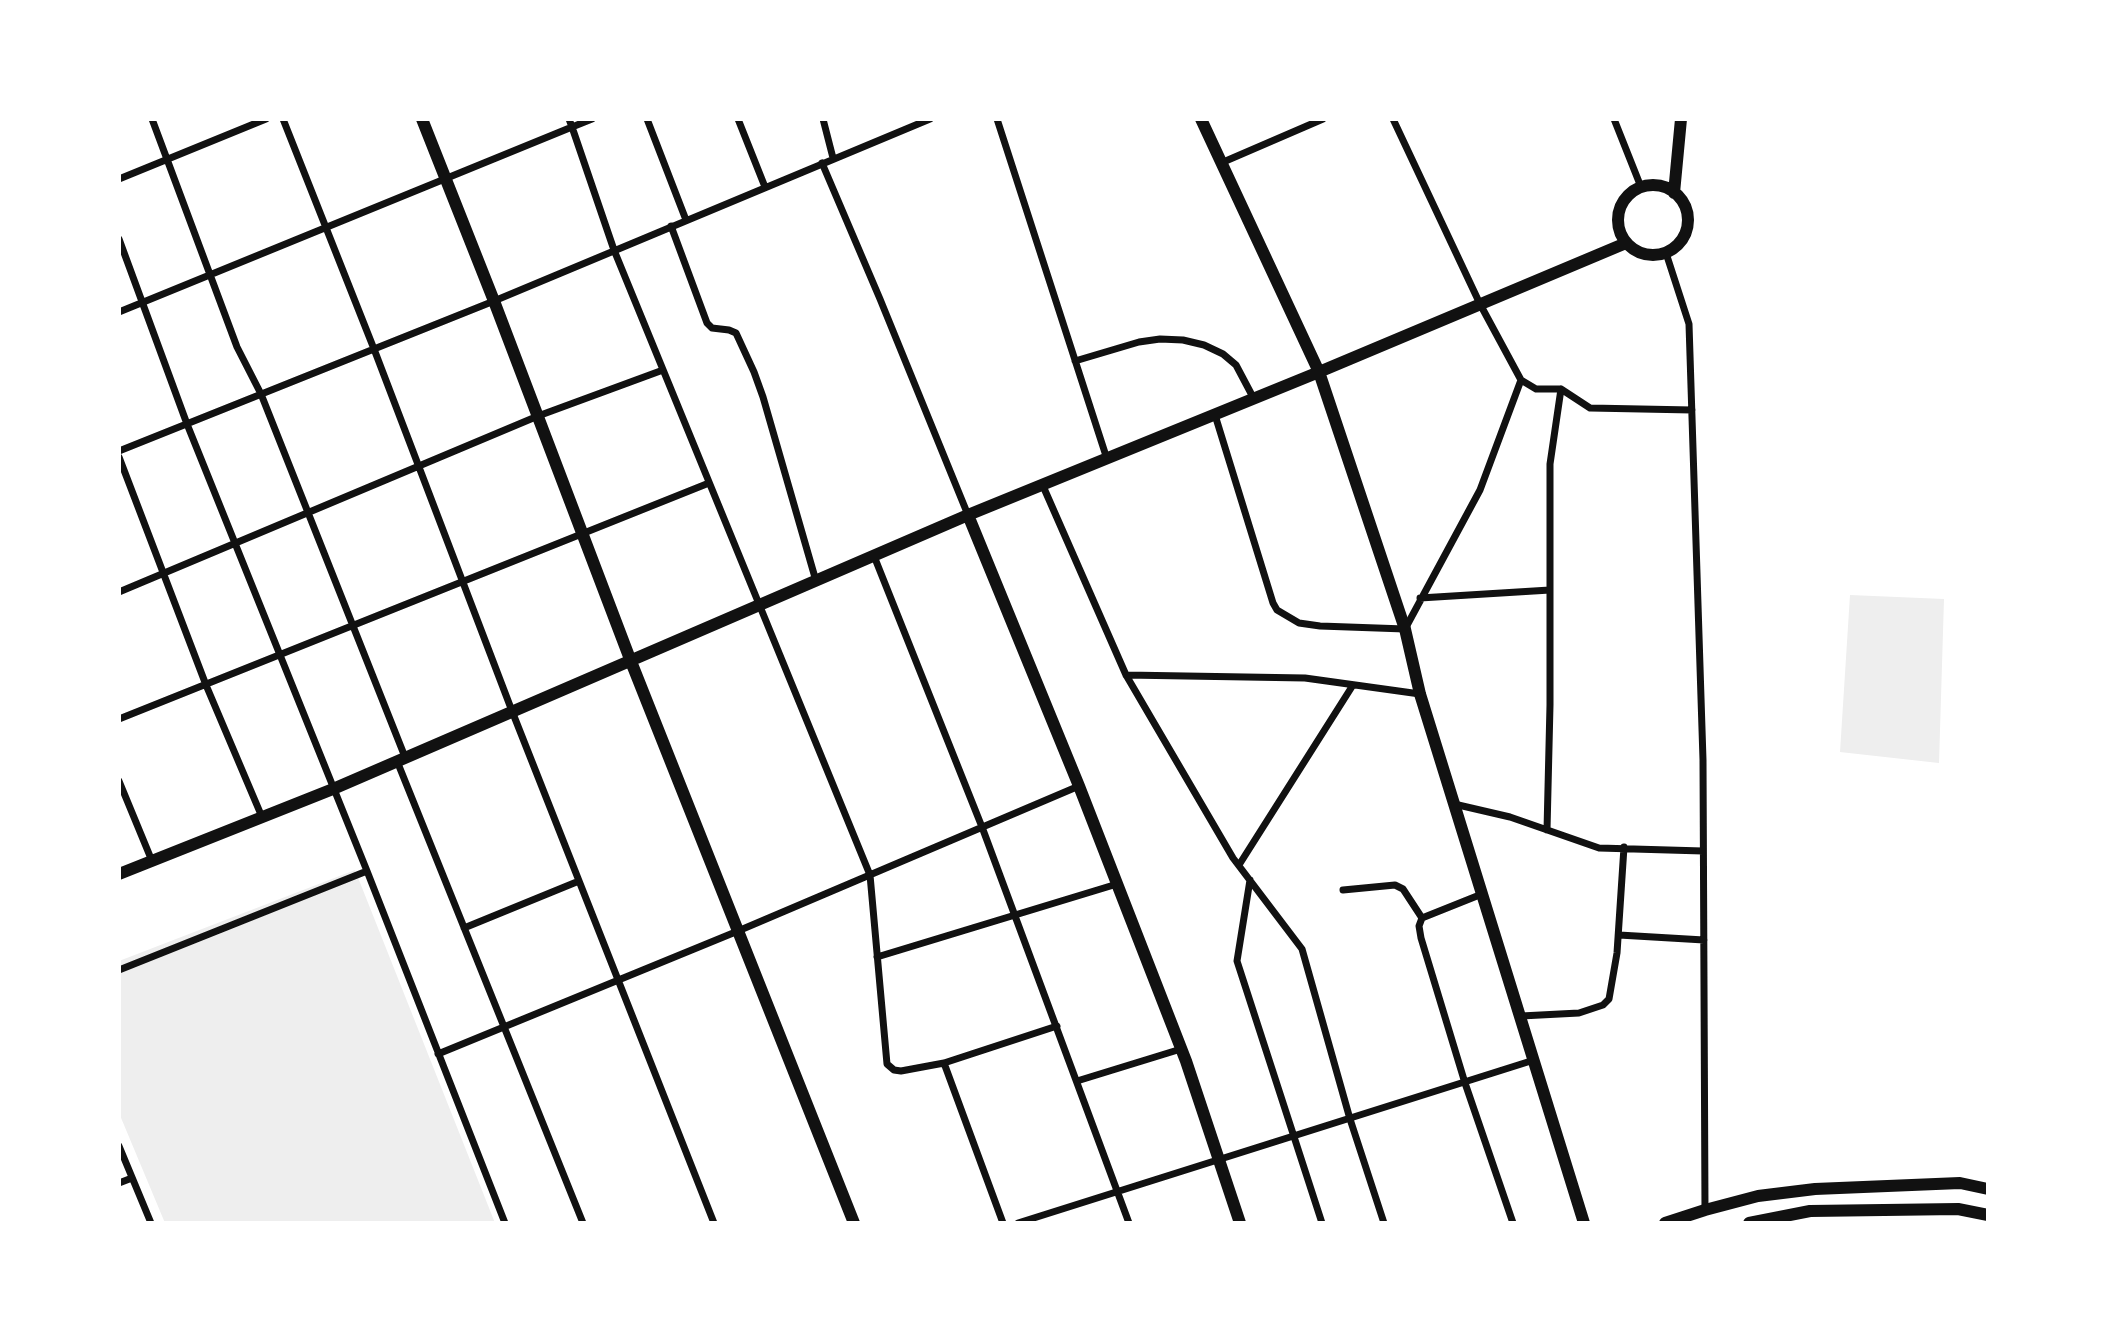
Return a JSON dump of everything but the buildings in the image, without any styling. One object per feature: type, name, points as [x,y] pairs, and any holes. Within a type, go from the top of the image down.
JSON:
[{"type":"street","points":[[152,119],[237,347],[261,394],[352,627],[464,928],[583,1223]]},
{"type":"street","points":[[119,179],[266,119]]},
{"type":"street","points":[[283,119],[714,1223]]},
{"type":"street","points":[[422,119],[630,659],[854,1223]]},
{"type":"street","points":[[569,119],[614,250],[870,875],[887,1064],[894,1070],[901,1071],[944,1063],[1057,1026]]},
{"type":"street","points":[[119,312],[592,119]]},
{"type":"street","points":[[647,119],[686,220]]},
{"type":"street","points":[[737,119],[765,187]]},
{"type":"street","points":[[823,119],[833,158]]},
{"type":"street","points":[[119,451],[494,301],[930,119]]},
{"type":"street","points":[[997,119],[1107,460]]},
{"type":"street","points":[[1201,119],[1319,372],[1405,629],[1420,694],[1584,1223]]},
{"type":"street","points":[[1221,163],[1323,119]]},
{"type":"street","points":[[1393,119],[1480,304],[1521,380],[1536,389],[1561,389],[1590,408],[1692,410]]},
{"type":"street","points":[[1614,119],[1641,187]]},
{"type":"street","points":[[1674,193],[1681,119]]},
{"type":"street","points":[[822,163],[1079,786],[1181,1049],[1240,1223]]},
{"type":"street","points":[[1641,187],[1664,187],[1682,201],[1687,213],[1685,236],[1666,253],[1644,254],[1626,243],[1618,222],[1619,211],[1631,193],[1641,187]]},
{"type":"street","points":[[671,226],[707,323],[712,328],[736,333],[754,372],[764,397],[816,580]]},
{"type":"street","points":[[119,239],[187,424],[505,1223]]},
{"type":"street","points":[[119,874],[333,789],[968,515],[1216,415],[1626,243]]},
{"type":"street","points":[[1666,253],[1689,324],[1703,760],[1705,1216]]},
{"type":"street","points":[[1076,361],[1139,342],[1160,339],[1204,345],[1223,354],[1236,365],[1254,399]]},
{"type":"street","points":[[119,592],[538,416],[663,370]]},
{"type":"street","points":[[1405,629],[1479,490],[1521,380]]},
{"type":"street","points":[[1546,830],[1550,705],[1550,464],[1561,389]]},
{"type":"street","points":[[1216,415],[1277,610],[1299,623],[1405,629]]},
{"type":"street","points":[[119,457],[206,685],[262,817]]},
{"type":"street","points":[[119,719],[709,483]]},
{"type":"street","points":[[1043,486],[1126,676],[1239,865],[1302,949],[1350,1119],[1384,1223]]},
{"type":"street","points":[[874,556],[982,827],[1129,1223]]},
{"type":"street","points":[[1420,598],[1550,590]]},
{"type":"street","points":[[1126,676],[1305,678],[1420,694]]},
{"type":"street","points":[[1239,865],[1353,685]]},
{"type":"street","points":[[119,780],[152,861]]},
{"type":"street","points":[[438,1054],[738,931],[1079,786]]},
{"type":"street","points":[[1454,804],[1510,817],[1588,846],[1703,851]]},
{"type":"street","points":[[1521,1016],[1579,1013],[1603,1005],[1609,999],[1619,935],[1624,847]]},
{"type":"street","points":[[119,970],[367,871]]},
{"type":"street","points":[[1250,880],[1237,961],[1322,1223]]},
{"type":"street","points":[[464,928],[579,881]]},
{"type":"street","points":[[877,957],[1117,884]]},
{"type":"street","points":[[1343,890],[1395,885],[1403,889],[1422,918]]},
{"type":"street","points":[[1482,894],[1422,918],[1419,926],[1465,1083],[1513,1223]]},
{"type":"street","points":[[1619,935],[1704,940]]},
{"type":"street","points":[[1077,1081],[1181,1049]]},
{"type":"street","points":[[1018,1223],[1535,1060]]},
{"type":"street","points":[[944,1063],[1003,1223]]},
{"type":"street","points":[[119,1146],[151,1223]]},
{"type":"street","points":[[119,1183],[132,1178]]},
{"type":"street","points":[[1665,1223],[1705,1216],[1758,1196],[1815,1189],[1960,1183],[1988,1189]]},
{"type":"street","points":[[1749,1223],[1810,1211],[1866,1209],[1958,1209],[1988,1215]]},
{"type":"street","points":[[1865,1223],[1866,1209]]},
{"type":"shaded area","points":[[1850,595],[1944,599],[1939,763],[1840,752]]},
{"type":"shaded area","points":[[355,870],[495,1223],[165,1223],[119,1113],[119,961]]}]
